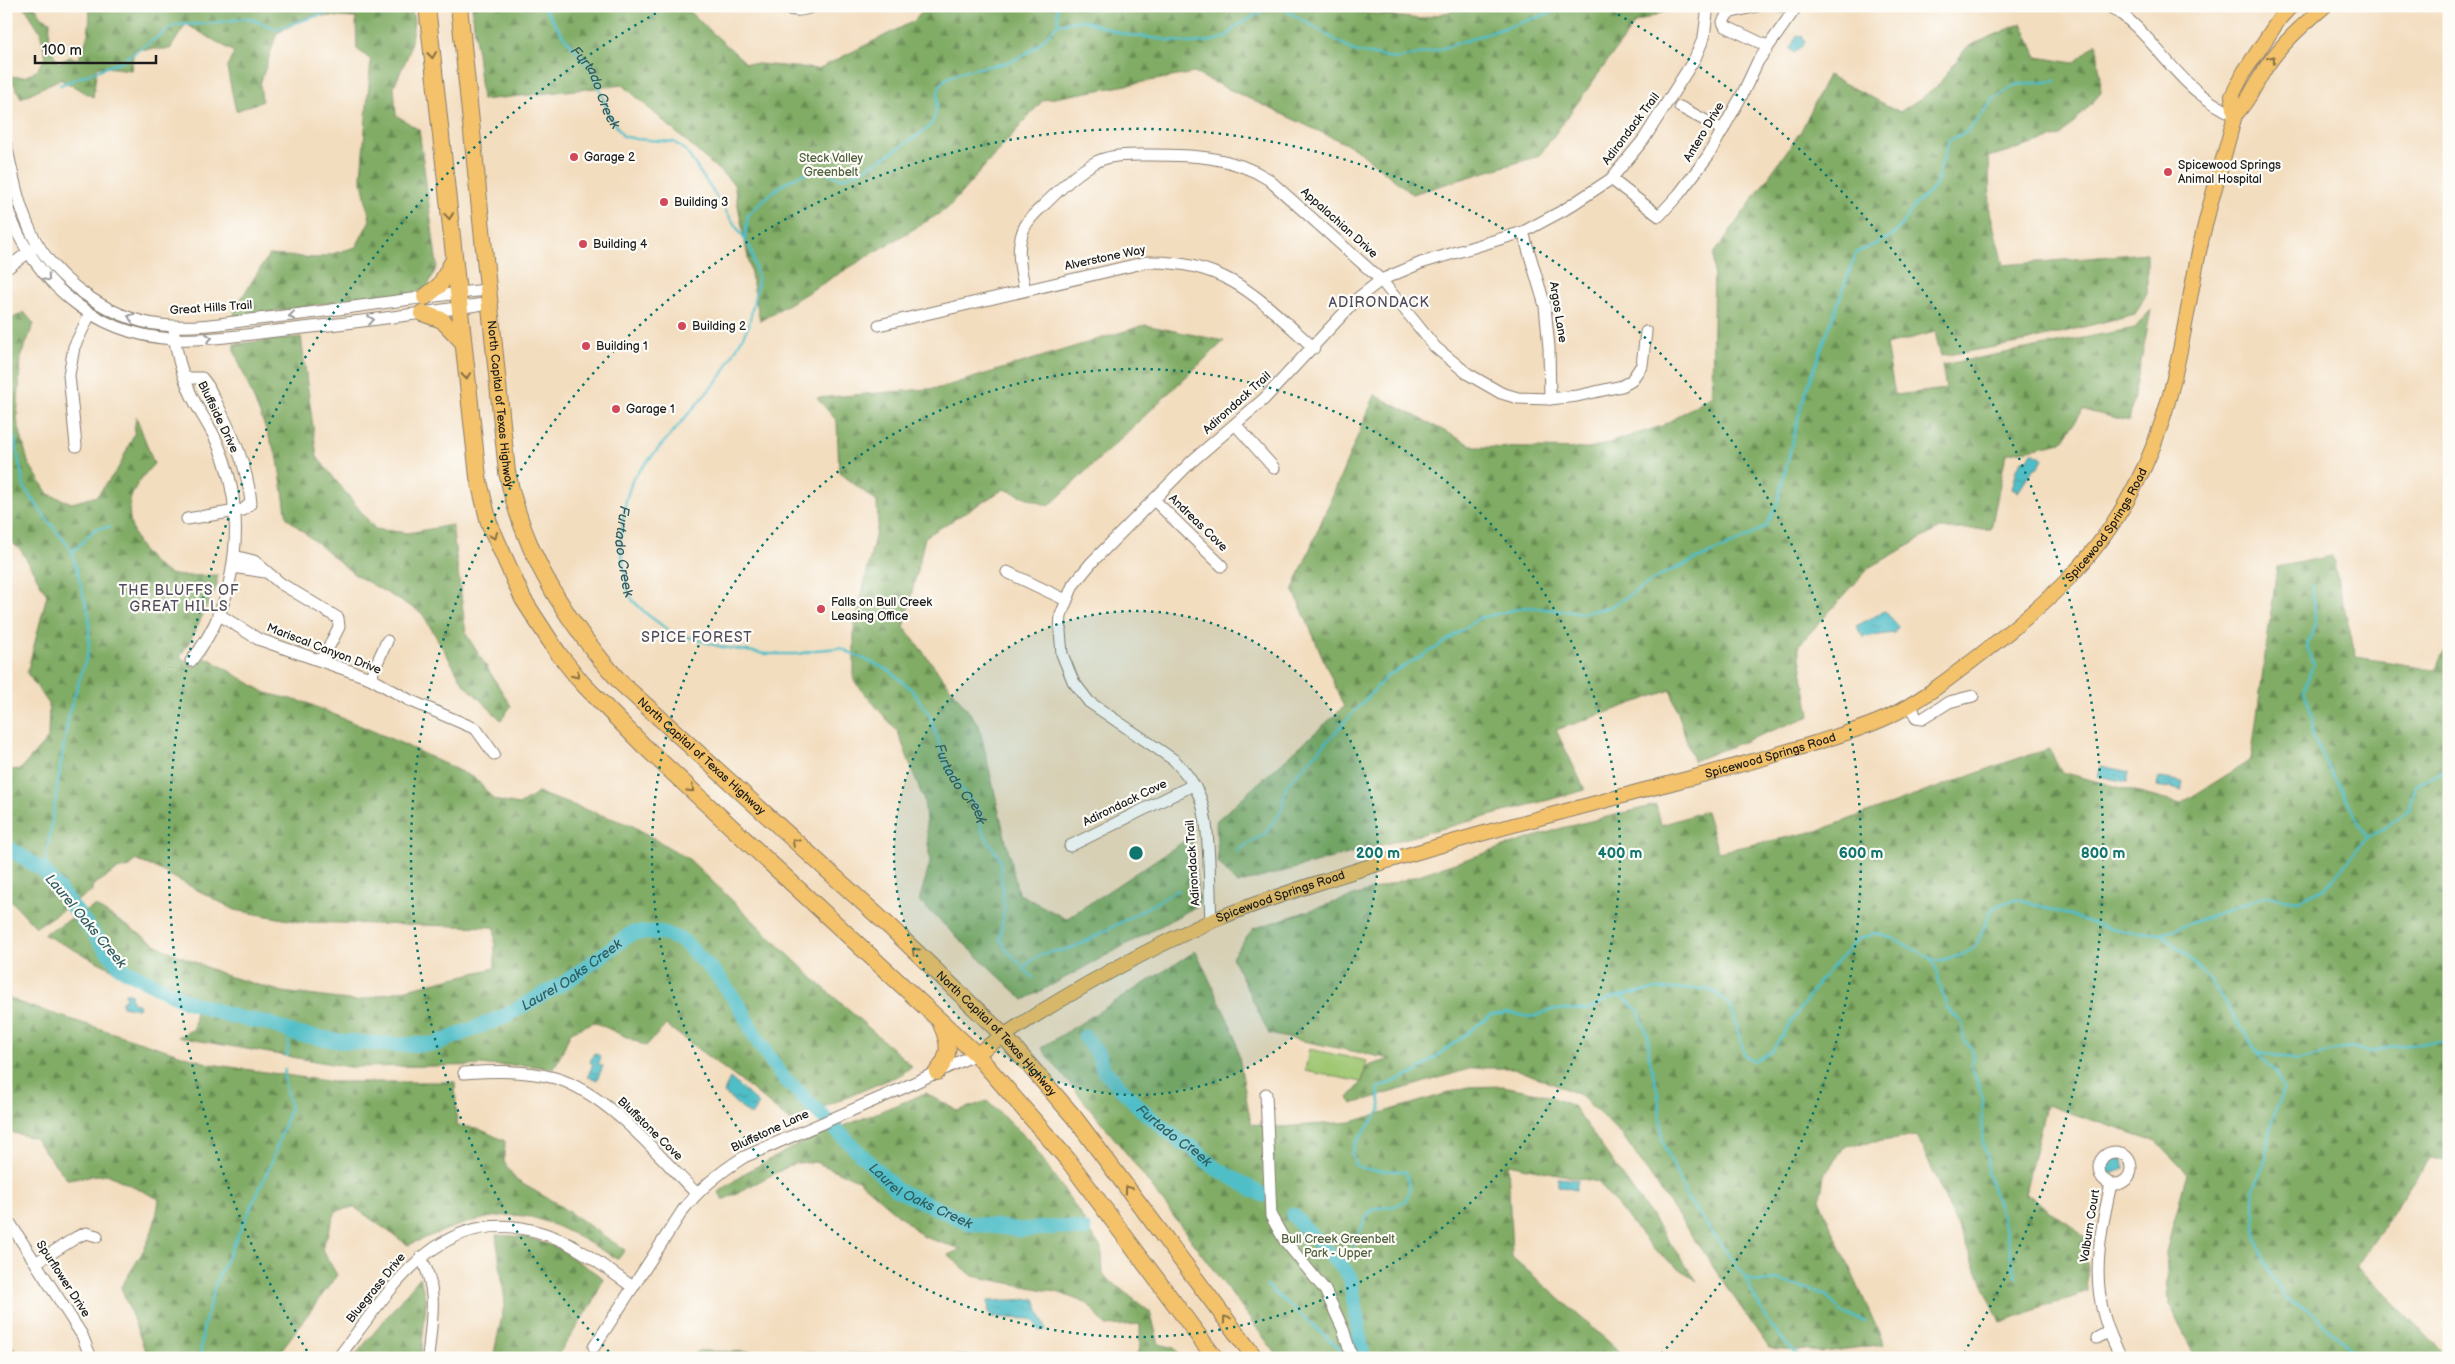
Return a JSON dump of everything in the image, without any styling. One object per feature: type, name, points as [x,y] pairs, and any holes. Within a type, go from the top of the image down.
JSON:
[{"type":"highway","points":[[427,6],[473,446],[489,523],[523,599],[558,653],[582,683],[643,745],[976,1054],[1068,1160],[1215,1358]]},
{"type":"highway","name":"North Capital of Texas Highway","points":[[459,6],[507,472],[513,501],[537,561],[570,620],[595,655],[620,683],[890,927],[1003,1035],[1074,1117],[1255,1358]]},
{"type":"highway","points":[[425,297],[440,285],[453,261]]},
{"type":"highway","points":[[422,313],[442,320],[462,341]]},
{"type":"highway","points":[[937,1072],[946,1063],[949,1046],[939,1020]]},
{"type":"main road","name":"Spicewood Springs Road","points":[[976,1054],[1003,1035],[1158,947],[1211,921],[1340,876],[1824,740],[1864,727],[1911,704],[1965,667],[2058,591],[2100,544],[2135,487],[2164,422],[2180,358],[2200,248],[2236,115],[2232,96],[2244,72],[2276,24],[2291,6]]},
{"type":"main road","name":"Spicewood Springs Road","points":[[2236,115],[2248,102],[2257,81],[2279,51],[2325,6]]},
{"type":"street","points":[[780,6],[799,11],[813,6]]},
{"type":"street","name":"Adirondack Trail","points":[[1211,921],[1205,821],[1199,794],[1184,770],[1174,760],[1089,702],[1077,687],[1062,654],[1060,631],[1066,600],[1073,585],[1192,462],[1264,399],[1314,348],[1358,298],[1382,280],[1421,262],[1523,232],[1564,210],[1611,179],[1644,140],[1695,58],[1704,37],[1708,6]]},
{"type":"street","points":[[1757,6],[1728,13],[1723,22],[1726,26],[1767,46]]},
{"type":"street","points":[[1780,6],[1797,7]]},
{"type":"street","points":[[2109,6],[2120,12],[2145,36],[2197,92],[2216,106],[2236,115]]},
{"type":"street","name":"Antero Drive","points":[[1611,179],[1659,216],[1693,176],[1723,130],[1767,46],[1797,7]]},
{"type":"street","points":[[1680,108],[1723,130]]},
{"type":"street","name":"Great Hills Trail","points":[[6,145],[24,215],[38,245],[70,282],[87,296],[129,316],[173,326],[331,312],[425,297],[458,300]]},
{"type":"street","name":"Appalachian Drive","points":[[1025,290],[1018,252],[1026,224],[1059,190],[1087,167],[1108,158],[1123,155],[1194,155],[1221,160],[1255,171],[1310,215],[1382,280],[1435,347],[1468,374],[1501,393],[1518,398],[1550,399],[1613,389],[1631,381],[1642,365],[1646,332]]},
{"type":"street","name":"Great Hills Trail","points":[[6,206],[28,253],[53,285],[90,314],[126,330],[174,339],[332,325],[422,313],[458,300],[489,296]]},
{"type":"street","name":"Argos Lane","points":[[1523,232],[1545,306],[1549,348],[1550,399]]},
{"type":"street","points":[[6,268],[38,245]]},
{"type":"street","name":"Alverstone Way","points":[[879,325],[1147,262],[1185,263],[1221,274],[1235,281],[1314,348]]},
{"type":"street","points":[[331,312],[332,325]]},
{"type":"street","points":[[76,446],[69,375],[74,347],[90,314]]},
{"type":"street","name":"Bluffside Drive","points":[[173,326],[174,339],[185,378],[224,459],[230,478],[235,512],[233,562],[218,614],[204,643],[191,661]]},
{"type":"street","points":[[185,378],[202,378],[208,386],[236,440],[244,466],[251,503],[243,510],[188,519]]},
{"type":"street","points":[[1235,424],[1274,468]]},
{"type":"street","name":"Andreas Cove","points":[[1154,500],[1222,566]]},
{"type":"street","points":[[233,562],[254,561],[265,572],[338,618],[339,627],[322,660]]},
{"type":"street","points":[[1007,572],[1066,600]]},
{"type":"street","name":"Mariscal Canyon Drive","points":[[218,614],[258,639],[370,678],[409,700],[476,729],[494,754]]},
{"type":"street","points":[[370,678],[388,641]]},
{"type":"street","points":[[1911,704],[1916,718],[1922,719],[1949,702],[1973,696]]},
{"type":"street","name":"Adirondack Cove","points":[[1070,846],[1193,785]]},
{"type":"street","name":"Bluffstone Lane","points":[[594,1347],[670,1228],[696,1193],[723,1171],[744,1157],[782,1139],[903,1088],[976,1054]]},
{"type":"street","name":"Bluffstone Cove","points":[[464,1073],[511,1071],[556,1079],[578,1089],[613,1112],[696,1193]]},
{"type":"street","points":[[1266,1094],[1271,1216],[1285,1241],[1325,1290],[1343,1329],[1352,1358]]},
{"type":"street","name":"Valburn Court","points":[[2111,1184],[2097,1260],[2099,1297],[2108,1332],[2122,1358]]},
{"type":"street","name":"Spurflower Drive","points":[[6,1217],[37,1262],[82,1335],[91,1358]]},
{"type":"street","name":"Bluegrass Drive","points":[[338,1358],[401,1277],[420,1257],[450,1239],[467,1233],[496,1227],[514,1227],[546,1234],[574,1247],[633,1287]]},
{"type":"street","points":[[37,1262],[86,1233],[97,1236]]},
{"type":"street","points":[[420,1257],[429,1272],[433,1292],[428,1358]]},
{"type":"street","points":[[2097,1338],[2108,1332]]},
{"type":"green space","points":[[24,6],[35,6],[42,17],[50,21],[49,45],[58,63],[70,57],[78,59],[88,34],[89,6],[411,6],[414,21],[409,53],[394,86],[396,115],[419,130],[437,266],[427,288],[410,295],[365,297],[234,318],[235,308],[269,255],[318,258],[356,247],[370,220],[361,177],[371,60],[357,49],[356,18],[311,15],[277,33],[260,84],[262,101],[236,111],[227,68],[234,52],[186,24],[170,49],[134,49],[131,70],[97,66],[93,97],[60,79],[21,98],[10,76],[23,77],[32,74],[46,57],[40,31]]},
{"type":"green space","name":"Steck Valley Greenbelt","points":[[472,6],[683,6],[746,63],[818,69],[914,21],[927,6],[1346,6],[1350,11],[1420,19],[1473,6],[1679,6],[1635,23],[1539,156],[1412,194],[1355,148],[1194,73],[1043,100],[947,209],[760,321],[734,184],[623,85],[482,100]]},
{"type":"green space","points":[[2022,23],[2037,57],[2074,63],[2097,43],[2101,93],[2061,136],[1989,157],[1990,212],[2003,265],[2147,253],[2147,293],[2135,314],[2024,342],[1941,356],[1935,332],[1886,345],[1895,395],[1946,389],[1942,365],[2135,328],[2151,310],[2129,421],[2083,410],[2062,442],[2006,454],[1991,529],[1938,529],[1869,568],[1798,646],[1810,716],[1693,761],[1671,690],[1556,730],[1585,790],[1237,884],[1218,862],[1216,821],[1344,707],[1293,589],[1375,395],[1475,447],[1589,449],[1662,426],[1712,395],[1714,254],[1801,131],[1828,75],[1900,112],[1936,88],[1967,47]]},
{"type":"green space","points":[[24,312],[34,324],[21,356],[17,420],[28,462],[48,494],[72,503],[97,496],[119,467],[134,434],[136,416],[154,464],[136,487],[131,497],[129,513],[138,543],[151,560],[172,575],[217,575],[217,585],[192,637],[180,657],[195,667],[206,657],[266,693],[307,703],[403,744],[476,779],[494,800],[519,805],[538,793],[633,826],[690,860],[817,982],[912,1066],[902,1074],[790,1121],[754,1091],[666,1025],[646,1046],[594,1022],[571,1032],[554,1069],[525,1065],[349,1067],[178,1037],[194,1029],[195,1011],[43,934],[95,906],[162,948],[227,976],[283,992],[356,1001],[495,968],[495,927],[300,922],[235,910],[154,867],[135,860],[130,867],[117,870],[92,886],[92,891],[36,927],[6,895],[6,770],[21,769],[48,738],[49,704],[27,673],[47,595],[21,550],[6,538],[6,322]]},
{"type":"green space","points":[[1145,325],[1224,341],[1049,506],[1004,489],[925,537],[904,627],[979,725],[1018,893],[1066,919],[1192,836],[1199,905],[1024,1000],[919,901],[930,863],[924,801],[898,732],[854,681],[854,629],[878,523],[877,502],[839,472],[837,421],[817,398],[940,388]]},
{"type":"green space","points":[[301,337],[317,457],[375,529],[408,533],[452,525],[466,634],[511,706],[501,720],[464,684],[422,613],[354,574],[287,518],[278,459],[234,350],[234,344]]},
{"type":"green space","points":[[2332,556],[2356,657],[2435,669],[2449,646],[2449,1159],[2429,1159],[2357,1266],[2449,1358],[2196,1358],[2169,1305],[2166,1252],[2187,1173],[2156,1141],[2046,1105],[2025,1193],[2085,1236],[2088,1292],[2000,1322],[1917,1136],[1845,1146],[1824,1175],[1820,1202],[1884,1344],[1824,1352],[1769,1348],[1623,1136],[1580,1095],[1514,1068],[1472,1068],[1352,1104],[1348,1098],[1362,1082],[1368,1066],[1391,1059],[1269,1034],[1232,957],[1253,929],[1562,828],[1656,805],[1661,825],[1706,811],[1718,852],[1817,831],[2013,760],[2049,749],[2062,772],[2180,804],[2251,760],[2277,567]]},
{"type":"green space","name":"Bull Creek Greenbelt Park - Upper","points":[[1196,951],[1235,1035],[1251,1124],[1281,1127],[1351,1122],[1468,1087],[1503,1086],[1543,1094],[1573,1106],[1697,1281],[1654,1250],[1598,1182],[1508,1164],[1512,1257],[1627,1358],[1279,1358],[1131,1159],[1041,1048]]},
{"type":"green space","points":[[6,996],[20,1003],[210,1064],[333,1082],[455,1082],[457,1126],[477,1128],[505,1141],[504,1162],[516,1180],[554,1202],[625,1250],[618,1259],[559,1227],[538,1219],[506,1215],[455,1227],[408,1245],[354,1207],[336,1211],[322,1249],[337,1275],[282,1349],[273,1358],[148,1358],[121,1287],[146,1245],[154,1225],[159,1199],[107,1174],[67,1179],[34,1138],[6,1131]]},
{"type":"green space","points":[[1309,1049],[1367,1061],[1362,1082],[1305,1071]]},
{"type":"green space","points":[[926,1093],[958,1111],[987,1101],[1030,1141],[1075,1206],[1102,1250],[1103,1275],[1150,1312],[1159,1344],[1175,1348],[1182,1358],[1136,1358],[1140,1345],[1140,1324],[1106,1326],[1088,1304],[1060,1293],[973,1276],[948,1255],[961,1249],[924,1237],[858,1180],[815,1162],[795,1163],[723,1200],[719,1192],[745,1173],[799,1144]]},
{"type":"green space","points":[[496,1235],[526,1237],[556,1247],[603,1278],[594,1301],[556,1358],[493,1358],[505,1301]]},
{"type":"green space","points":[[420,1277],[426,1302],[421,1358],[353,1358]]},
{"type":"green space","points":[[6,1337],[21,1358],[6,1358]]},
{"type":"green space","points":[[699,1351],[1083,1358],[687,1358]]},
{"type":"water","points":[[1797,35],[1802,36],[1805,43],[1795,53],[1790,49]]},
{"type":"water","points":[[2032,452],[2043,458],[2039,466],[2033,469],[2018,492],[2012,489],[2017,469],[2022,460],[2028,459]]},
{"type":"water","points":[[1885,611],[1898,627],[1894,633],[1863,637],[1856,626]]},
{"type":"water","points":[[2101,766],[2129,772],[2127,782],[2098,776]]},
{"type":"water","points":[[2159,778],[2184,782],[2182,790],[2157,786]]},
{"type":"water","points":[[125,993],[131,993],[132,1002],[139,1005],[138,1009],[122,1006],[122,1001],[126,998]]},
{"type":"water","points":[[594,1053],[601,1056],[598,1064],[603,1066],[597,1080],[588,1076],[593,1064],[590,1062]]},
{"type":"water","points":[[730,1078],[759,1104],[751,1116],[724,1093]]},
{"type":"water","points":[[2112,1156],[2122,1159],[2125,1169],[2107,1175],[2103,1166]]},
{"type":"water","points":[[1558,1178],[1578,1180],[1576,1190],[1558,1186]]},
{"type":"water","points":[[1035,1299],[1046,1330],[1039,1331],[1036,1323],[1029,1319],[993,1317],[993,1315],[989,1314],[988,1301]]},
{"type":"waterway","points":[[60,85],[122,61],[175,25],[206,24],[248,18],[277,29],[346,6]]},
{"type":"waterway","name":"Furtado Creek","points":[[543,6],[564,37],[593,70],[609,115],[623,136],[674,142],[686,151],[751,249],[758,281],[749,325],[722,375],[633,478],[626,500],[620,542],[628,592],[633,601],[648,615],[671,632],[722,647],[766,654],[799,654],[840,648],[890,671],[912,690],[929,714],[947,766],[961,789],[977,807],[981,817],[981,829],[1000,859],[1004,908],[1000,938],[1005,948],[1033,978]]},
{"type":"waterway","points":[[1057,6],[1058,24]]},
{"type":"waterway","points":[[745,239],[748,215],[781,186],[800,175],[810,172],[824,171],[842,178],[873,164],[931,125],[936,111],[938,90],[946,79],[960,72],[1016,59],[1036,47],[1058,24],[1082,20],[1123,34],[1190,43],[1212,41],[1226,37],[1235,27],[1271,6]]},
{"type":"waterway","points":[[1279,6],[1354,51],[1396,59],[1434,51],[1572,6]]},
{"type":"waterway","points":[[1236,851],[1266,833],[1281,811],[1286,786],[1387,676],[1439,646],[1479,618],[1526,607],[1583,613],[1610,607],[1663,574],[1746,538],[1766,526],[1777,504],[1802,403],[1856,253],[1894,235],[1916,204],[1935,187],[1949,140],[1968,131],[1994,99],[2015,85],[2056,81]]},
{"type":"waterway","points":[[14,436],[24,487],[71,549],[89,615],[89,649],[69,713],[44,871]]},
{"type":"waterway","points":[[72,553],[95,529],[110,527]]},
{"type":"waterway","points":[[2312,585],[2315,624],[2307,646],[2313,665],[2304,691],[2313,718],[2313,738],[2367,838]]},
{"type":"waterway","points":[[1343,1268],[1367,1216],[1373,1209],[1395,1206],[1406,1200],[1410,1190],[1406,1172],[1373,1170],[1355,1165],[1352,1153],[1355,1144],[1381,1109],[1378,1088],[1415,1073],[1491,1015],[1508,1013],[1532,1017],[1554,1009],[1588,1010],[1610,998],[1656,989],[1707,989],[1716,993],[1731,1006],[1745,1056],[1754,1061],[1771,1052],[1820,980],[1858,939],[1875,933],[1888,936],[1937,961],[1962,955],[1975,948],[1991,911],[1998,905],[2019,899],[2114,930],[2162,934],[2264,896],[2299,900],[2326,887],[2367,838],[2407,812],[2417,784],[2444,771],[2449,766]]},
{"type":"waterway","name":"Laurel Oaks Creek","points":[[6,846],[44,871],[121,968],[186,1001],[235,1017],[267,1023],[297,1034],[339,1041],[394,1045],[436,1044],[505,1016],[567,981],[632,933],[660,932],[683,941],[717,975],[742,1010],[756,1038],[781,1075],[897,1190],[969,1223],[1021,1230],[1059,1227],[1084,1230]]},
{"type":"waterway","points":[[1024,968],[1039,956],[1076,946],[1178,890]]},
{"type":"waterway","points":[[2163,935],[2211,981],[2257,1052],[2277,1074],[2283,1089],[2272,1124],[2263,1166],[2253,1192],[2257,1239],[2268,1268],[2285,1299],[2310,1311],[2359,1358]]},
{"type":"waterway","points":[[1932,959],[1947,1008],[1962,1022],[1964,1041],[1971,1046],[1973,1054],[1971,1066],[1983,1098],[1982,1139],[1987,1157],[1987,1173],[2002,1217],[2016,1276]]},
{"type":"waterway","points":[[1621,996],[1638,1010],[1648,1036],[1649,1056],[1658,1094],[1662,1139],[1686,1196],[1719,1242],[1746,1278],[1760,1282],[1779,1280],[1826,1295],[1842,1313],[1864,1321]]},
{"type":"waterway","points":[[287,1056],[290,1032]]},
{"type":"waterway","name":"Furtado Creek","points":[[1085,1037],[1098,1054],[1104,1070],[1142,1110],[1182,1143],[1192,1147],[1212,1166],[1263,1195]]},
{"type":"waterway","points":[[2259,1052],[2297,1060],[2350,1047],[2371,1052],[2387,1047],[2449,1041]]},
{"type":"waterway","points":[[200,1358],[203,1329],[216,1282],[271,1164],[290,1108],[284,1080],[285,1069]]},
{"type":"waterway","name":"Furtado Creek","points":[[1293,1215],[1350,1276],[1363,1358]]},
{"type":"waterway","points":[[1746,1279],[1768,1322],[1802,1358]]},
{"type":"waterway","name":"Laurel Oaks Creek","points":[[1267,1286],[1345,1353]]},
{"type":"place","name":"Garage 2","points":[[574,157]]},
{"type":"place","name":"Spicewood Springs Animal Hospital","points":[[2168,172]]},
{"type":"place","name":"Building 3","points":[[664,202]]},
{"type":"place","name":"Building 4","points":[[583,244]]},
{"type":"place","name":"Building 2","points":[[682,326]]},
{"type":"place","name":"Building 1","points":[[586,346]]},
{"type":"place","name":"Garage 1","points":[[616,409]]},
{"type":"place","name":"Falls on Bull Creek Leasing Office","points":[[821,609]]},
{"type":"district","name":"ADIRONDACK","points":[[1379,302]]},
{"type":"district","name":"THE BLUFFS OF GREAT HILLS","points":[[179,598]]},
{"type":"district","name":"SPICE FOREST","points":[[697,637]]}]
